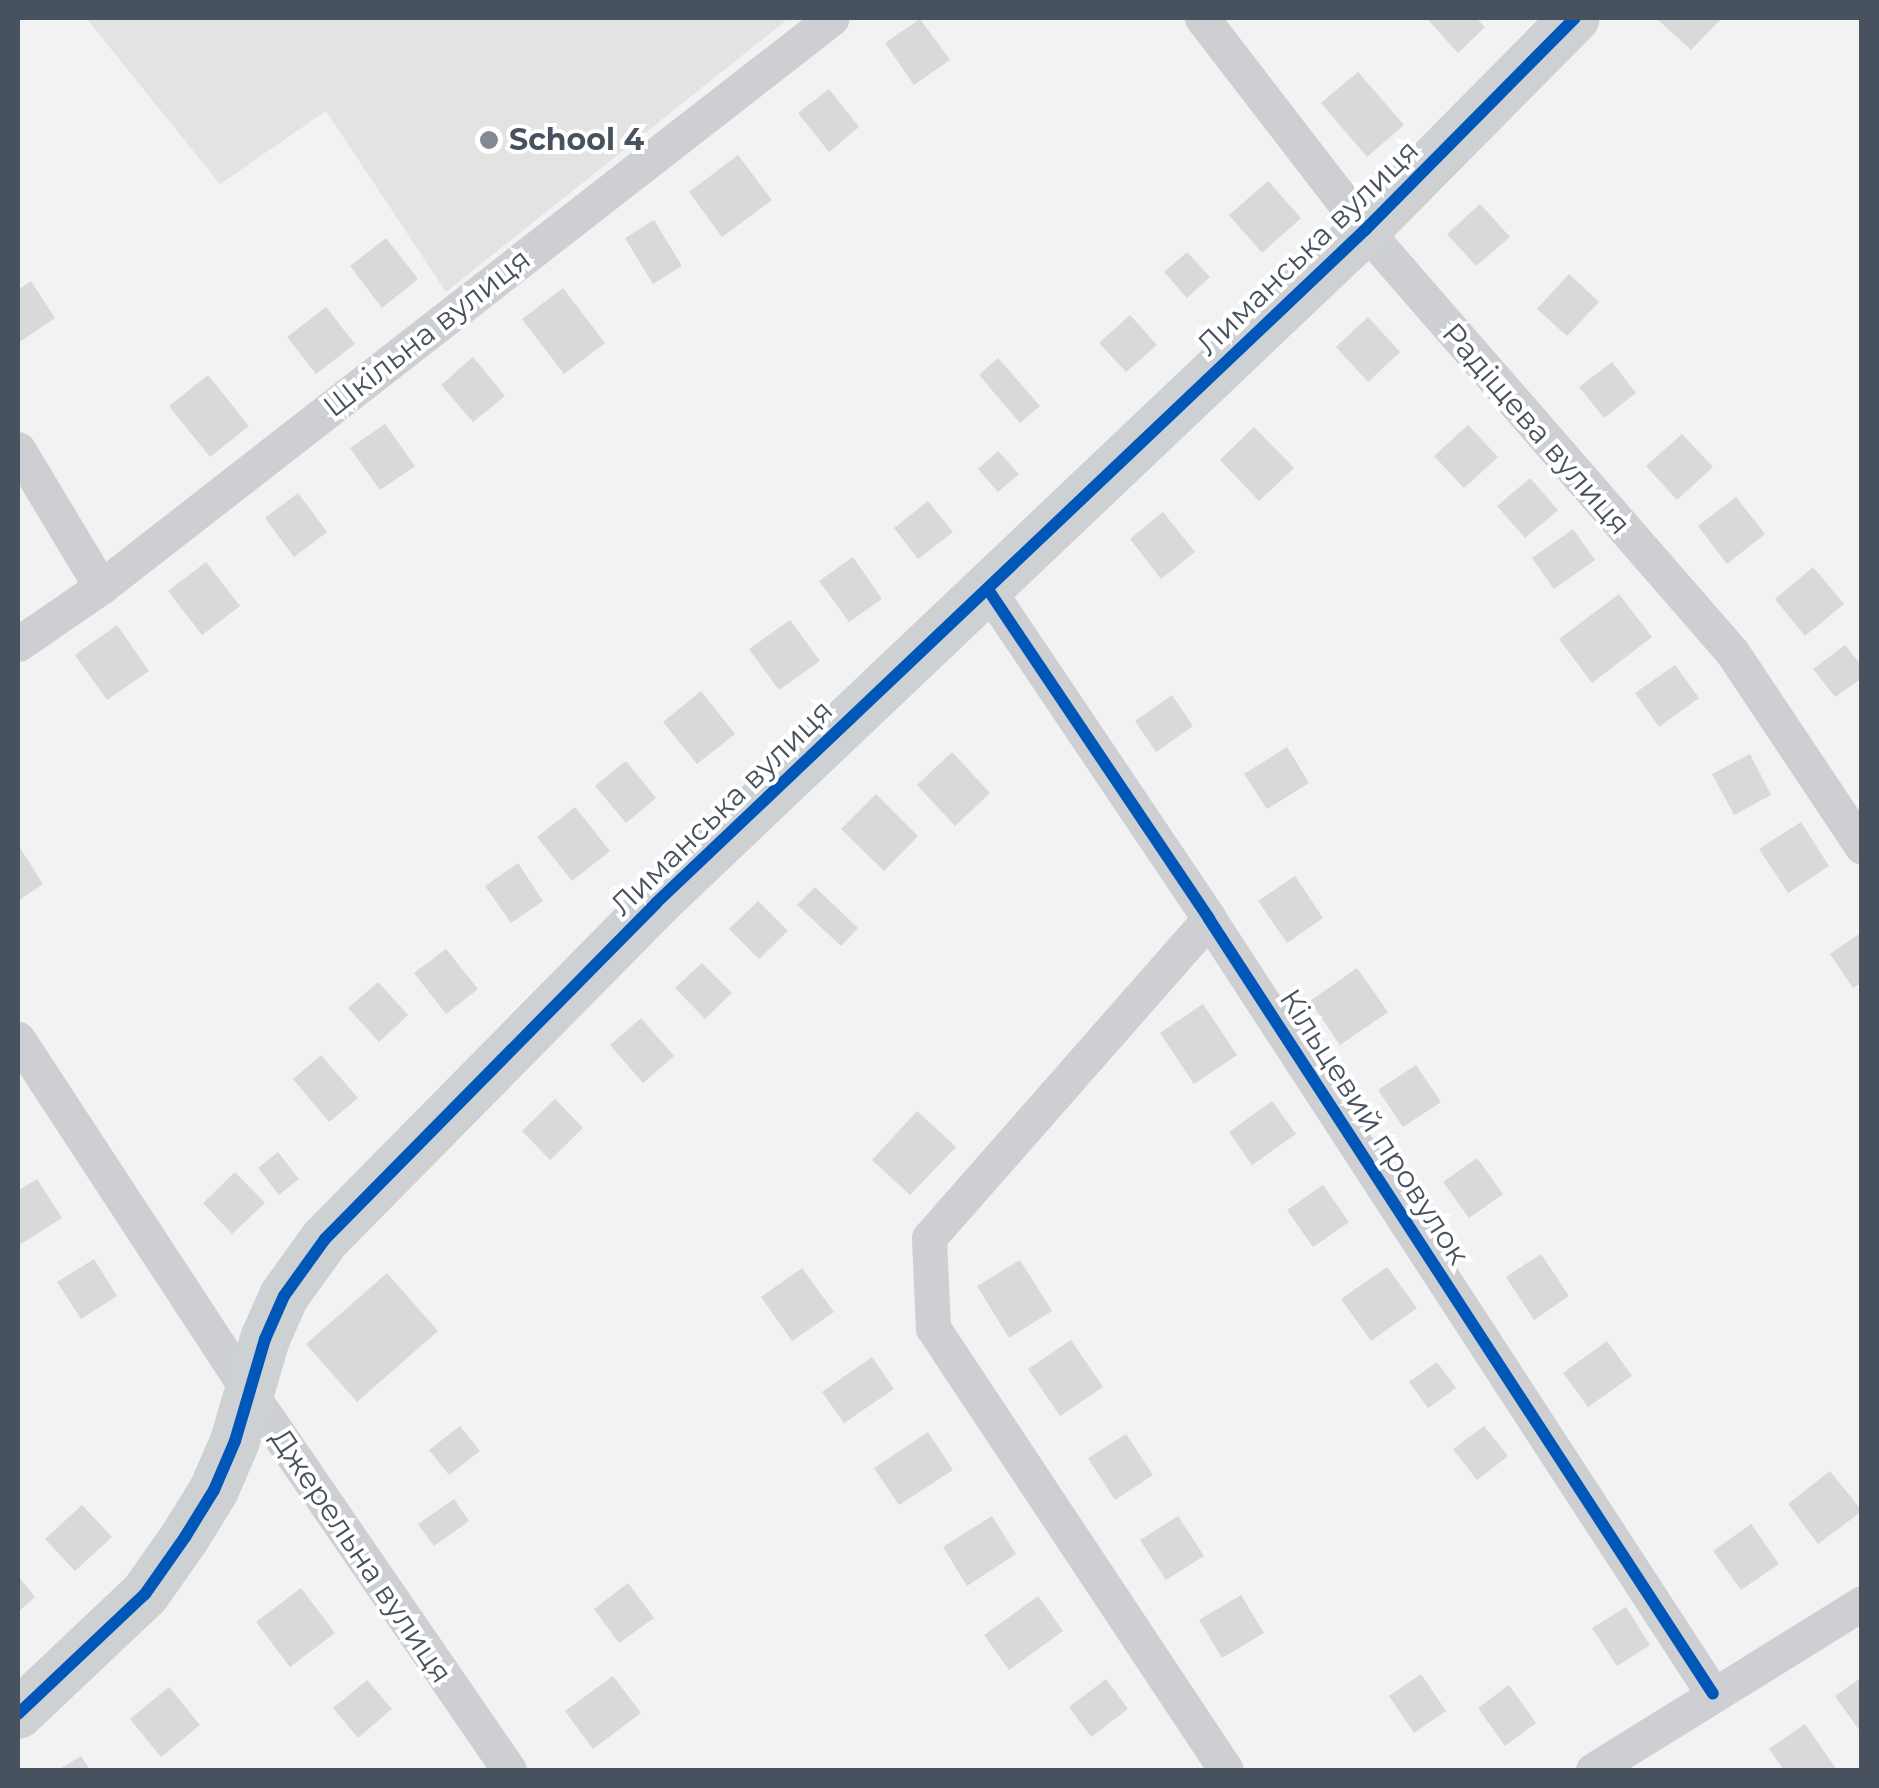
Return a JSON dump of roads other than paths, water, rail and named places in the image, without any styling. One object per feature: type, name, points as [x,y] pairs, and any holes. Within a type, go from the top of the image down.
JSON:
[{"type":"street","name":"Шкільна вулиця","points":[[18,644],[101,587],[832,18]]},
{"type":"street","name":"Радіщева вулиця","points":[[1202,18],[1365,230],[1732,652],[1862,846]]},
{"type":"street","name":"Лиманська вулиця","points":[[18,1714],[84,1654],[155,1580],[214,1490],[284,1296],[326,1239],[656,903],[1365,230],[1575,18]]},
{"type":"street","points":[[18,449],[101,587]]},
{"type":"street","name":"Кільцевий провулок","points":[[989,590],[1209,919],[1713,1694]]},
{"type":"street","points":[[1209,919],[929,1238],[933,1328],[1226,1770]]},
{"type":"street","name":"Джерельна вулиця","points":[[18,1039],[250,1393],[509,1770]]},
{"type":"street","points":[[1593,1770],[1862,1602]]},
{"type":"place","name":"School 4","points":[[489,140]]}]
